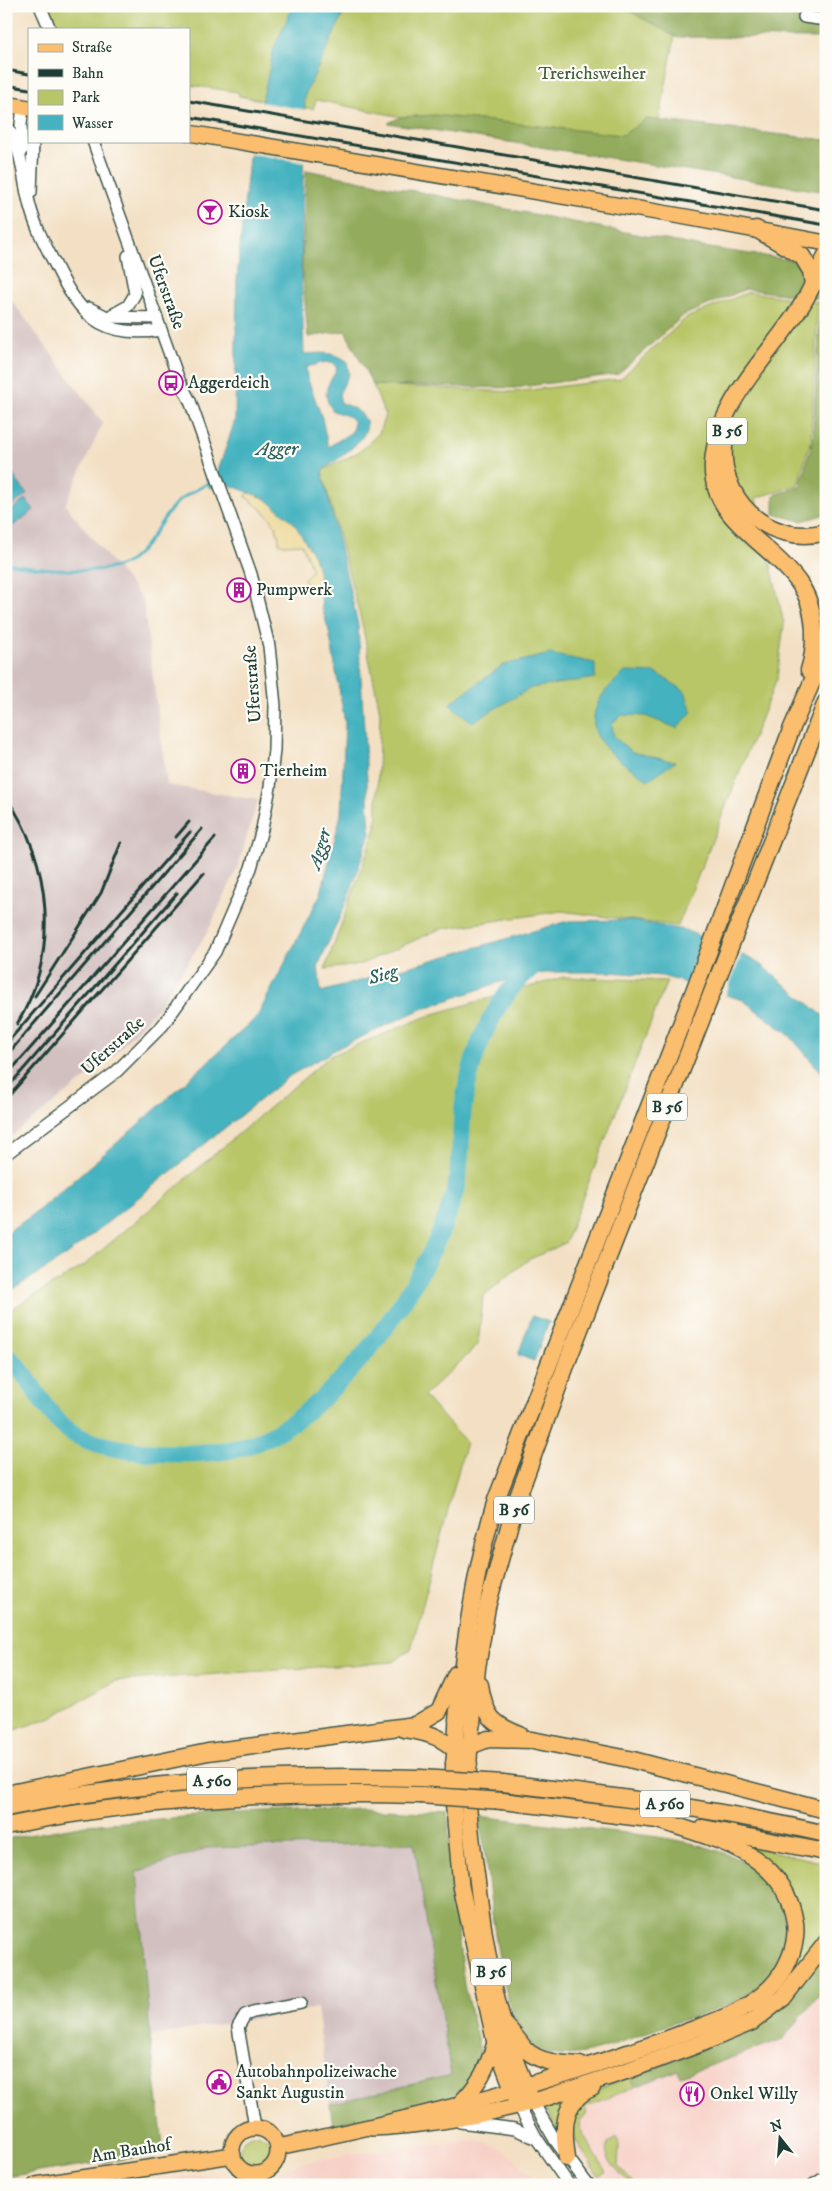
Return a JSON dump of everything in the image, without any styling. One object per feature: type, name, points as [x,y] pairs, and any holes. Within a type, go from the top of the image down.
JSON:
[{"type":"highway","points":[[756,229],[802,256],[819,283],[743,386],[722,421],[715,444],[712,465],[716,490],[728,510],[743,529],[772,555],[801,586],[814,618],[814,657],[797,703],[791,730]]},
{"type":"highway","name":"B 56","points":[[826,255],[819,283],[746,393],[733,417],[724,448],[725,472],[732,490],[745,510],[769,528],[788,534],[810,536],[826,532]]},
{"type":"highway","name":"B 56","points":[[464,1721],[477,1668],[488,1607],[515,1505],[585,1295],[791,730],[826,650]]},
{"type":"highway","name":"B 56","points":[[464,1721],[462,1655],[480,1559],[494,1508],[585,1295],[741,916],[826,702]]},
{"type":"highway","points":[[815,730],[826,714]]},
{"type":"highway","points":[[6,1794],[208,1752],[399,1729],[415,1725],[439,1711],[462,1655]]},
{"type":"highway","points":[[477,1668],[482,1699],[486,1711],[494,1722],[504,1729],[532,1740]]},
{"type":"highway","points":[[399,1729],[432,1734],[462,1755],[488,1739],[532,1740],[629,1759],[826,1810]]},
{"type":"highway","name":"A 560","points":[[6,1808],[81,1796],[223,1780],[320,1777],[420,1778],[502,1783],[632,1798],[773,1822],[826,1834]]},
{"type":"highway","name":"A 560","points":[[6,1826],[74,1814],[212,1797],[311,1794],[420,1795],[502,1801],[656,1819],[767,1839],[826,1852]]},
{"type":"highway","points":[[519,2088],[708,2024],[745,2006],[769,1988],[779,1977],[793,1945],[795,1928],[788,1896],[781,1883],[763,1864],[737,1848],[656,1819]]},
{"type":"highway","points":[[526,2104],[629,2070],[726,2034],[762,2016],[783,1998],[826,1944]]},
{"type":"highway","points":[[502,2022],[528,2051],[537,2057],[561,2064],[590,2065]]},
{"type":"highway","points":[[567,2158],[563,2131],[570,2107],[587,2090],[611,2081],[629,2070]]},
{"type":"main road","points":[[6,104],[26,108]]},
{"type":"main road","points":[[190,133],[756,229],[826,243]]},
{"type":"main road","name":"B 56","points":[[464,1721],[462,1755],[453,1816],[461,1886],[495,2043],[526,2104]]},
{"type":"main road","name":"B 56","points":[[462,1755],[468,1789],[488,1960],[519,2088]]},
{"type":"main road","points":[[459,2104],[476,2088],[485,2073],[495,2043]]},
{"type":"main road","points":[[371,2128],[401,2118],[519,2088]]},
{"type":"main road","points":[[278,2147],[371,2128],[448,2121],[495,2113],[526,2104]]},
{"type":"main road","points":[[255,2127],[268,2131],[273,2135],[278,2147],[276,2161],[260,2179],[245,2171],[235,2162],[233,2155],[233,2147],[240,2133],[255,2127]]},
{"type":"main road","name":"Am Bauhof","points":[[36,2185],[233,2155]]},
{"type":"street","points":[[40,6],[50,28]]},
{"type":"street","points":[[804,17],[826,20]]},
{"type":"street","points":[[22,166],[21,124],[26,108]]},
{"type":"street","points":[[6,126],[14,139],[22,166],[31,211],[48,254],[66,288],[79,307],[101,324],[121,332],[138,334],[161,330]]},
{"type":"street","points":[[31,211],[33,142]]},
{"type":"street","points":[[31,183],[38,142]]},
{"type":"street","name":"Uferstraße","points":[[6,1154],[116,1072],[163,1025],[215,952],[250,868],[262,829],[270,787],[274,741],[272,674],[258,597],[225,501],[93,142]]},
{"type":"street","points":[[107,317],[128,306],[135,294],[128,254],[128,239]]},
{"type":"street","points":[[61,276],[89,308],[107,317],[157,318]]},
{"type":"street","points":[[255,2127],[238,2027],[245,2015],[300,2003]]},
{"type":"street","points":[[526,2104],[537,2139],[569,2185]]},
{"type":"street","points":[[526,2104],[588,2185]]},
{"type":"street","points":[[448,2121],[515,2130],[537,2139]]},
{"type":"street","points":[[812,2185],[826,2177]]},
{"type":"shaded area","points":[[6,293],[103,423],[65,505],[143,600],[167,785],[258,800],[237,869],[207,933],[160,1005],[107,1062],[6,1140]]},
{"type":"shaded area","points":[[414,1843],[451,2075],[330,2104],[317,2008],[150,2036],[137,1871],[207,1848]]},
{"type":"shaded area","points":[[826,1986],[826,2185],[603,2185],[576,2149],[580,2121],[587,2113],[584,2107],[679,2070],[682,2076],[783,2039]]},
{"type":"shaded area","points":[[476,2140],[490,2143],[510,2155],[543,2185],[252,2185],[274,2181],[280,2171],[295,2165],[349,2154]]},
{"type":"shaded area","points":[[201,2174],[229,2177],[241,2185],[135,2185]]},
{"type":"green space","name":"Trerichsweiher","points":[[46,6],[826,6],[675,36],[659,121],[656,121],[649,151],[422,116],[401,117],[316,100],[313,109],[239,96],[238,92],[190,85],[190,28],[56,28]]},
{"type":"green space","points":[[620,6],[826,6],[826,38],[676,37]]},
{"type":"green space","points":[[435,115],[623,135],[646,119],[826,140],[826,192],[388,123],[401,117]]},
{"type":"green space","points":[[306,170],[702,247],[826,265],[826,514],[802,521],[774,514],[774,495],[800,487],[813,439],[821,299],[746,289],[684,315],[618,374],[514,388],[373,385],[345,331],[308,337],[302,268]]},
{"type":"green space","points":[[749,292],[818,302],[811,439],[798,485],[756,498],[784,624],[777,678],[678,926],[561,911],[440,929],[359,965],[325,969],[376,828],[380,712],[362,624],[322,471],[360,451],[379,433],[385,415],[373,385],[514,392],[620,379],[686,318]]},
{"type":"green space","points":[[564,977],[667,981],[565,1243],[528,1260],[483,1296],[478,1345],[424,1396],[466,1442],[411,1649],[394,1662],[116,1681],[52,1717],[6,1733],[6,1312],[82,1267],[330,1056],[430,1015]]},
{"type":"green space","points":[[362,1809],[448,1813],[450,1868],[464,1985],[481,2055],[479,2069],[469,2086],[451,2097],[333,2126],[330,2104],[451,2075],[414,1843],[207,1848],[137,1872],[150,2036],[164,2153],[6,2177],[6,1839],[86,1825],[232,1813]]},
{"type":"green space","points":[[478,1816],[674,1840],[706,1847],[736,1858],[753,1868],[767,1881],[782,1906],[786,1932],[779,1964],[769,1978],[757,1988],[731,2004],[614,2045],[580,2054],[551,2054],[540,2050],[527,2040],[517,2024],[509,2003],[497,1948]]},
{"type":"green space","points":[[748,1846],[826,1863],[826,1935],[785,1987],[764,2007],[737,2021],[800,1931]]},
{"type":"green space","points":[[826,1953],[826,1986],[783,2039],[681,2076],[679,2070],[634,2087],[631,2077],[732,2038]]},
{"type":"green space","points":[[631,2077],[634,2087],[585,2107],[587,2113],[580,2121],[579,2127],[606,2172],[598,2176],[569,2129],[573,2117],[578,2108],[592,2094]]},
{"type":"green space","points":[[571,2096],[557,2131],[543,2105]]},
{"type":"green space","points":[[256,2134],[262,2135],[267,2139],[271,2144],[271,2156],[267,2161],[262,2165],[256,2166],[250,2165],[245,2161],[241,2156],[240,2150],[241,2144],[245,2139],[250,2135]]},
{"type":"green space","points":[[617,2138],[619,2146],[618,2166],[635,2185],[631,2185],[618,2172],[607,2155],[607,2144]]},
{"type":"sand","points":[[249,493],[270,501],[279,508],[303,535],[316,560],[321,597],[315,591],[311,593],[304,580],[312,570],[302,544],[283,545],[279,543],[276,527],[263,511],[245,496]]},
{"type":"water","points":[[293,6],[347,6],[305,95],[301,269],[304,354],[331,354],[347,361],[349,374],[339,394],[341,403],[358,411],[365,419],[366,428],[362,437],[354,446],[322,471],[358,625],[370,833],[349,896],[318,966],[321,992],[568,921],[628,920],[685,930],[756,961],[826,1018],[826,1078],[790,1036],[743,1000],[662,976],[609,972],[558,972],[521,975],[419,1010],[340,1047],[288,1077],[67,1255],[6,1294],[6,1233],[34,1214],[147,1117],[257,1017],[321,893],[341,814],[345,723],[329,631],[322,608],[319,575],[314,556],[294,523],[266,499],[227,484],[210,488],[206,479],[218,471],[235,420],[237,278],[249,158],[274,48]],"holes":[[[326,362],[334,364],[337,369],[328,385],[327,399],[333,411],[348,416],[354,422],[352,432],[328,447],[322,418],[307,377],[306,367]]]},
{"type":"water","points":[[12,474],[27,494],[6,510],[6,478]]},
{"type":"water","points":[[26,499],[34,510],[6,531],[6,514]]},
{"type":"water","points":[[550,654],[595,663],[595,678],[531,688],[472,722],[449,704],[503,665]]},
{"type":"water","points":[[625,672],[656,673],[685,691],[692,712],[677,728],[645,716],[622,715],[612,723],[614,737],[632,752],[675,762],[648,780],[613,755],[603,745],[597,735],[594,723],[596,709],[603,694]]},
{"type":"water","points":[[532,1316],[549,1322],[534,1361],[518,1355]]},
{"type":"pier","points":[[260,102],[307,110],[306,163],[248,153]]},
{"type":"pier","points":[[705,936],[742,953],[725,997],[686,985]]},
{"type":"waterway","points":[[6,563],[68,570],[117,567],[136,556],[180,500],[210,482]]},
{"type":"waterway","points":[[6,1355],[23,1373],[61,1425],[84,1439],[116,1448],[152,1453],[200,1453],[243,1447],[277,1432],[311,1408],[344,1377],[374,1342],[402,1304],[425,1264],[443,1226],[455,1191],[460,1160],[463,1108],[472,1066],[479,1046],[487,1026],[510,990],[540,961]]},
{"type":"railway","points":[[6,70],[28,74]]},
{"type":"railway","points":[[6,85],[28,89]]},
{"type":"railway","points":[[190,101],[826,210]]},
{"type":"railway","points":[[190,117],[826,225]]},
{"type":"railway","points":[[6,797],[21,823],[33,850],[41,879],[45,909],[45,939],[40,968],[31,997],[17,1024]]},
{"type":"railway","points":[[176,837],[189,822]]},
{"type":"railway","points":[[6,1056],[202,829]]},
{"type":"railway","points":[[6,1044],[190,832]]},
{"type":"railway","points":[[6,1076],[215,838]]},
{"type":"railway","points":[[35,996],[101,893],[121,843]]},
{"type":"railway","points":[[6,1099],[204,873]]},
{"type":"railway","points":[[8,1087],[177,893]]},
{"type":"place","name":"Kiosk","points":[[210,212]]},
{"type":"place","name":"Aggerdeich","points":[[171,383]]},
{"type":"place","name":"Pumpwerk","points":[[239,590]]},
{"type":"place","name":"Tierheim","points":[[243,771]]},
{"type":"place","name":"Autobahnpolizeiwache Sankt Augustin","points":[[219,2082]]},
{"type":"place","name":"Onkel Willy","points":[[692,2094]]},
{"type":"water label","name":"Agger","points":[[277,449]]},
{"type":"water label","name":"Agger","points":[[320,849]]},
{"type":"water label","name":"Sieg","points":[[383,975]]}]
